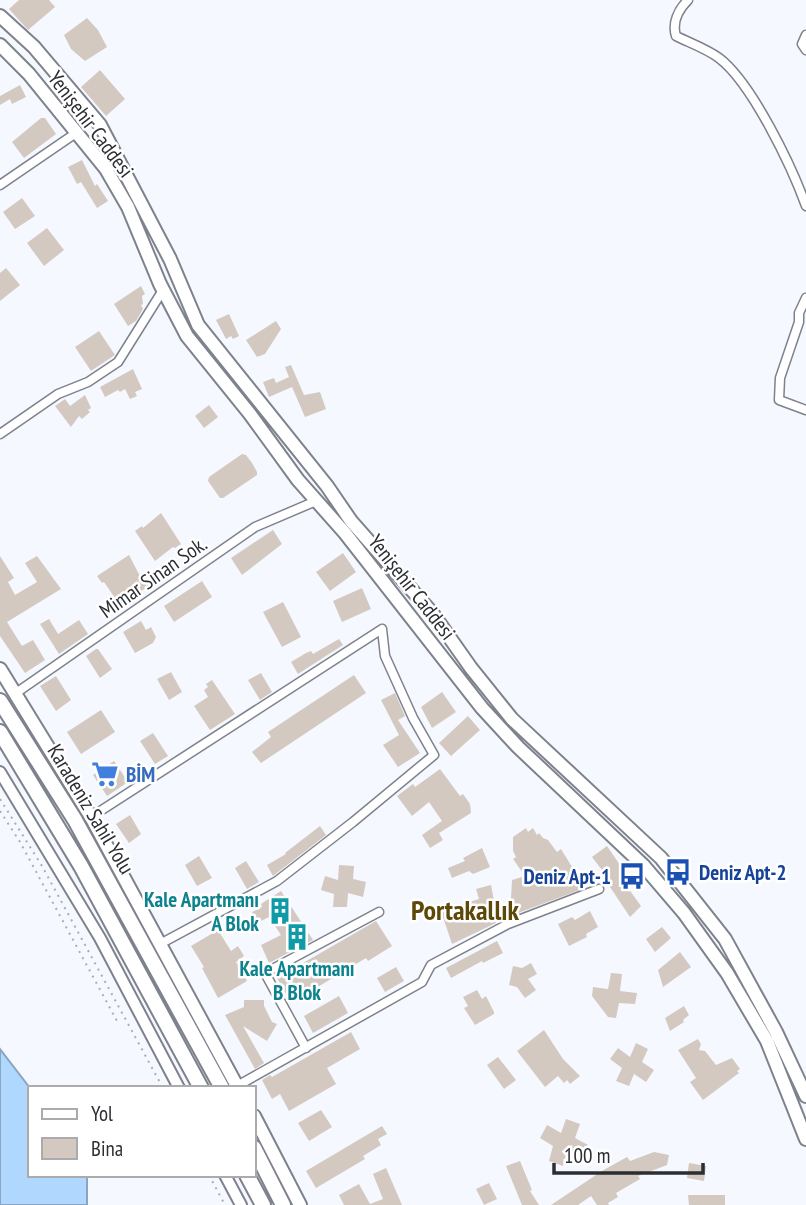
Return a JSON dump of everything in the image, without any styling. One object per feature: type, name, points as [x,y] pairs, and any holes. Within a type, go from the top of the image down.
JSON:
[{"type":"highway","name":"Karadeniz Sahil Yolu","points":[[0,701],[75,820],[232,1086]]},
{"type":"highway","name":"Karadeniz Sahil Yolu","points":[[0,732],[81,866],[200,1086]]},
{"type":"highway","points":[[256,1152],[284,1205]]},
{"type":"highway","points":[[248,1177],[263,1205]]},
{"type":"main road","name":"Yenişehir Caddesi","points":[[0,16],[34,47],[100,125],[170,259],[198,325],[327,486],[351,521],[433,614],[471,668],[512,719],[661,858],[725,939],[776,1032],[806,1096]]},
{"type":"main road","name":"Yenişehir Caddesi","points":[[0,45],[29,74],[106,169],[128,207],[163,290],[187,336],[316,501],[482,708],[518,747],[643,865],[684,913],[727,972],[767,1041],[806,1139]]},
{"type":"main road","points":[[0,668],[91,817],[232,1086]]},
{"type":"main road","points":[[256,1120],[300,1205]]},
{"type":"street","points":[[688,0],[676,20],[676,36],[720,59],[753,98],[806,206]]},
{"type":"street","points":[[806,35],[802,44],[806,50]]},
{"type":"street","points":[[0,185],[76,133]]},
{"type":"street","points":[[0,434],[58,394],[88,382],[118,362],[163,290]]},
{"type":"street","points":[[806,298],[780,378],[779,400],[806,410]]},
{"type":"street","name":"Mimar Sinan Sok.","points":[[16,693],[255,527],[316,501]]},
{"type":"street","points":[[91,817],[382,629],[385,656],[413,718],[434,755],[277,881],[160,944]]},
{"type":"street","points":[[0,772],[100,938],[178,1086]]},
{"type":"street","points":[[235,1086],[422,982],[431,965],[508,924],[599,889]]},
{"type":"street","points":[[306,1048],[265,973],[379,912]]},
{"type":"street","points":[[226,1177],[241,1205]]},
{"type":"path","points":[[0,799],[42,866],[162,1086]]},
{"type":"path","points":[[0,811],[20,842],[117,1021]]},
{"type":"path","points":[[210,1177],[225,1205]]},
{"type":"water","points":[[0,1049],[28,1086],[28,1177],[87,1177],[87,1205],[0,1205]]},
{"type":"building","points":[[19,0],[49,0],[55,7],[28,30],[9,9]]},
{"type":"building","points":[[87,18],[98,30],[107,47],[85,61],[71,49],[64,35]]},
{"type":"building","points":[[100,70],[125,99],[106,116],[81,87]]},
{"type":"building","points":[[20,85],[26,97],[12,104],[10,99],[0,105],[0,96]]},
{"type":"building","points":[[41,118],[45,118],[56,134],[24,158],[12,142]]},
{"type":"building","points":[[82,160],[95,186],[97,184],[108,201],[97,208],[81,182],[77,184],[68,167]]},
{"type":"building","points":[[22,198],[35,216],[15,229],[3,212]]},
{"type":"building","points":[[47,228],[64,250],[44,266],[27,243]]},
{"type":"building","points":[[6,268],[20,285],[0,301],[0,273]]},
{"type":"building","points":[[141,286],[145,294],[142,296],[143,309],[136,321],[128,326],[114,304]]},
{"type":"building","points":[[229,314],[239,336],[233,339],[231,336],[226,339],[216,320]]},
{"type":"building","points":[[276,321],[281,329],[265,354],[257,357],[246,340]]},
{"type":"building","points":[[99,331],[115,355],[91,371],[75,347]]},
{"type":"building","points":[[291,365],[304,395],[320,392],[326,409],[305,417],[292,387],[269,397],[263,382],[274,378],[276,383],[289,377],[285,367]]},
{"type":"building","points":[[133,369],[142,389],[135,392],[137,396],[130,399],[125,389],[105,397],[100,387]]},
{"type":"building","points":[[85,395],[90,412],[82,419],[79,416],[71,427],[55,406],[65,399],[70,406]]},
{"type":"building","points":[[209,405],[218,417],[204,428],[195,416]]},
{"type":"building","points":[[242,454],[252,463],[257,475],[220,498],[208,481],[209,477]]},
{"type":"building","points":[[161,513],[181,544],[155,561],[135,531]]},
{"type":"building","points":[[273,530],[282,544],[242,575],[231,558]]},
{"type":"building","points":[[343,553],[356,572],[330,591],[316,572]]},
{"type":"building","points":[[129,555],[142,580],[144,578],[149,586],[117,607],[113,599],[115,598],[97,576]]},
{"type":"building","points":[[0,556],[14,578],[8,582],[15,595],[37,582],[25,563],[37,556],[61,589],[7,622],[22,646],[33,640],[45,660],[25,673],[0,636]]},
{"type":"building","points":[[202,581],[212,597],[174,622],[164,606]]},
{"type":"building","points":[[362,588],[371,609],[342,622],[333,601]]},
{"type":"building","points":[[283,602],[301,637],[282,647],[263,612]]},
{"type":"building","points":[[49,619],[58,634],[79,620],[88,634],[59,654],[40,624]]},
{"type":"building","points":[[141,621],[146,630],[151,627],[156,637],[153,643],[135,653],[123,632]]},
{"type":"building","points":[[339,639],[343,645],[298,674],[291,662],[311,651],[313,654]]},
{"type":"building","points":[[96,649],[112,669],[100,678],[86,656]]},
{"type":"building","points":[[171,672],[182,692],[169,700],[157,679]]},
{"type":"building","points":[[261,673],[272,692],[260,700],[248,680]]},
{"type":"building","points":[[354,675],[366,693],[261,763],[252,752],[271,737],[268,732]]},
{"type":"building","points":[[56,676],[71,700],[56,711],[40,686]]},
{"type":"building","points":[[212,680],[235,714],[210,730],[194,706],[208,697],[204,690],[208,687],[206,684]]},
{"type":"building","points":[[442,692],[456,712],[432,728],[421,707]]},
{"type":"building","points":[[395,693],[405,716],[398,720],[420,753],[398,767],[383,745],[399,735],[381,700]]},
{"type":"building","points":[[101,710],[115,732],[81,754],[67,732]]},
{"type":"building","points":[[468,716],[480,730],[451,756],[439,743]]},
{"type":"building","points":[[153,733],[168,756],[155,764],[140,741]]},
{"type":"building","points":[[114,761],[128,782],[107,796],[93,775]]},
{"type":"building","points":[[440,769],[460,796],[463,794],[470,804],[471,813],[439,833],[443,840],[430,848],[422,835],[442,821],[429,802],[412,816],[397,796]]},
{"type":"building","points":[[130,815],[141,834],[129,843],[116,824]]},
{"type":"building","points":[[320,826],[326,835],[273,876],[267,865],[286,854]]},
{"type":"building","points":[[526,828],[528,832],[533,828],[537,835],[539,833],[548,840],[557,852],[561,849],[585,888],[510,916],[512,880],[525,876],[513,859],[516,857],[513,837]]},
{"type":"building","points":[[607,846],[633,884],[628,888],[641,906],[630,917],[592,857]]},
{"type":"building","points":[[482,848],[490,867],[452,878],[448,868],[465,861],[463,858]]},
{"type":"building","points":[[199,856],[212,878],[197,886],[185,865]]},
{"type":"building","points":[[246,861],[259,882],[247,889],[235,868]]},
{"type":"building","points":[[339,865],[354,866],[353,879],[366,882],[363,897],[348,893],[347,907],[333,907],[334,894],[321,890],[325,876],[338,880]]},
{"type":"building","points":[[491,885],[495,906],[489,907],[496,923],[452,944],[441,911],[479,899],[476,889]]},
{"type":"building","points":[[281,891],[313,940],[269,963],[261,945],[281,935],[269,917],[257,923],[252,912]]},
{"type":"building","points":[[590,911],[598,927],[586,934],[587,937],[569,946],[558,924],[572,917],[575,920]]},
{"type":"building","points":[[376,921],[392,946],[368,961],[366,958],[291,1003],[277,978]]},
{"type":"building","points":[[662,927],[671,938],[655,952],[646,939]]},
{"type":"building","points":[[218,930],[231,951],[238,946],[244,956],[236,962],[247,981],[218,998],[191,946]]},
{"type":"building","points":[[497,941],[503,953],[451,978],[446,968]]},
{"type":"building","points":[[680,952],[691,967],[663,987],[658,970]]},
{"type":"building","points":[[531,963],[537,974],[528,979],[536,990],[525,998],[517,987],[509,985],[513,966],[522,968]]},
{"type":"building","points":[[396,967],[404,981],[385,992],[377,978]]},
{"type":"building","points":[[611,973],[622,974],[620,991],[637,993],[635,1004],[619,1003],[616,1018],[608,1017],[592,996],[593,987],[608,989]]},
{"type":"building","points":[[477,990],[482,999],[486,996],[494,1014],[475,1025],[464,1008],[468,1006],[463,997]]},
{"type":"building","points":[[339,996],[348,1013],[313,1033],[304,1016]]},
{"type":"building","points":[[244,1000],[264,1000],[272,1022],[277,1024],[267,1041],[243,1026],[264,1063],[255,1069],[225,1015],[244,1007]]},
{"type":"building","points":[[684,1006],[689,1015],[684,1022],[670,1031],[665,1018]]},
{"type":"building","points":[[544,1030],[563,1059],[580,1076],[570,1084],[567,1080],[564,1083],[558,1076],[545,1087],[517,1051]]},
{"type":"building","points":[[351,1032],[360,1049],[327,1068],[336,1084],[289,1111],[280,1094],[272,1099],[262,1080],[270,1075],[272,1077]]},
{"type":"building","points":[[698,1039],[701,1044],[699,1050],[705,1051],[716,1065],[732,1058],[740,1069],[737,1071],[739,1073],[703,1100],[690,1082],[696,1078],[678,1050]]},
{"type":"building","points":[[636,1043],[648,1049],[642,1062],[654,1070],[646,1082],[634,1074],[629,1086],[616,1081],[622,1068],[610,1059],[618,1048],[630,1057]]},
{"type":"building","points":[[498,1057],[516,1080],[504,1089],[487,1065]]},
{"type":"building","points":[[321,1110],[332,1127],[309,1141],[298,1123]]},
{"type":"building","points":[[566,1119],[580,1124],[575,1138],[588,1145],[581,1158],[567,1151],[563,1166],[549,1161],[553,1146],[540,1138],[547,1125],[561,1133]]},
{"type":"building","points":[[382,1126],[387,1134],[378,1139],[381,1145],[363,1156],[365,1159],[316,1188],[306,1171]]},
{"type":"building","points":[[654,1152],[669,1155],[667,1165],[638,1176],[640,1179],[616,1193],[618,1197],[608,1203],[609,1205],[597,1205],[591,1196],[578,1205],[551,1205],[627,1157],[630,1161]]},
{"type":"building","points":[[520,1161],[532,1190],[530,1191],[539,1205],[522,1205],[506,1166]]},
{"type":"building","points":[[689,1163],[706,1166],[704,1181],[687,1178]]},
{"type":"building","points":[[386,1168],[402,1205],[344,1205],[339,1195],[359,1184],[370,1204],[383,1199],[373,1174]]},
{"type":"building","points":[[489,1183],[497,1199],[484,1205],[476,1189]]},
{"type":"building","points":[[688,1195],[725,1195],[725,1205],[689,1205]]},
{"type":"place","name":"BİM","points":[[105,774]]},
{"type":"place","name":"Deniz Apt-2","points":[[678,872]]},
{"type":"place","name":"Deniz Apt-1","points":[[632,876]]},
{"type":"place","name":"Kale Apartmanı A Blok","points":[[280,911]]},
{"type":"place","name":"Kale Apartmanı B Blok","points":[[297,937]]},
{"type":"district","name":"Portakallık","points":[[465,909]]}]
